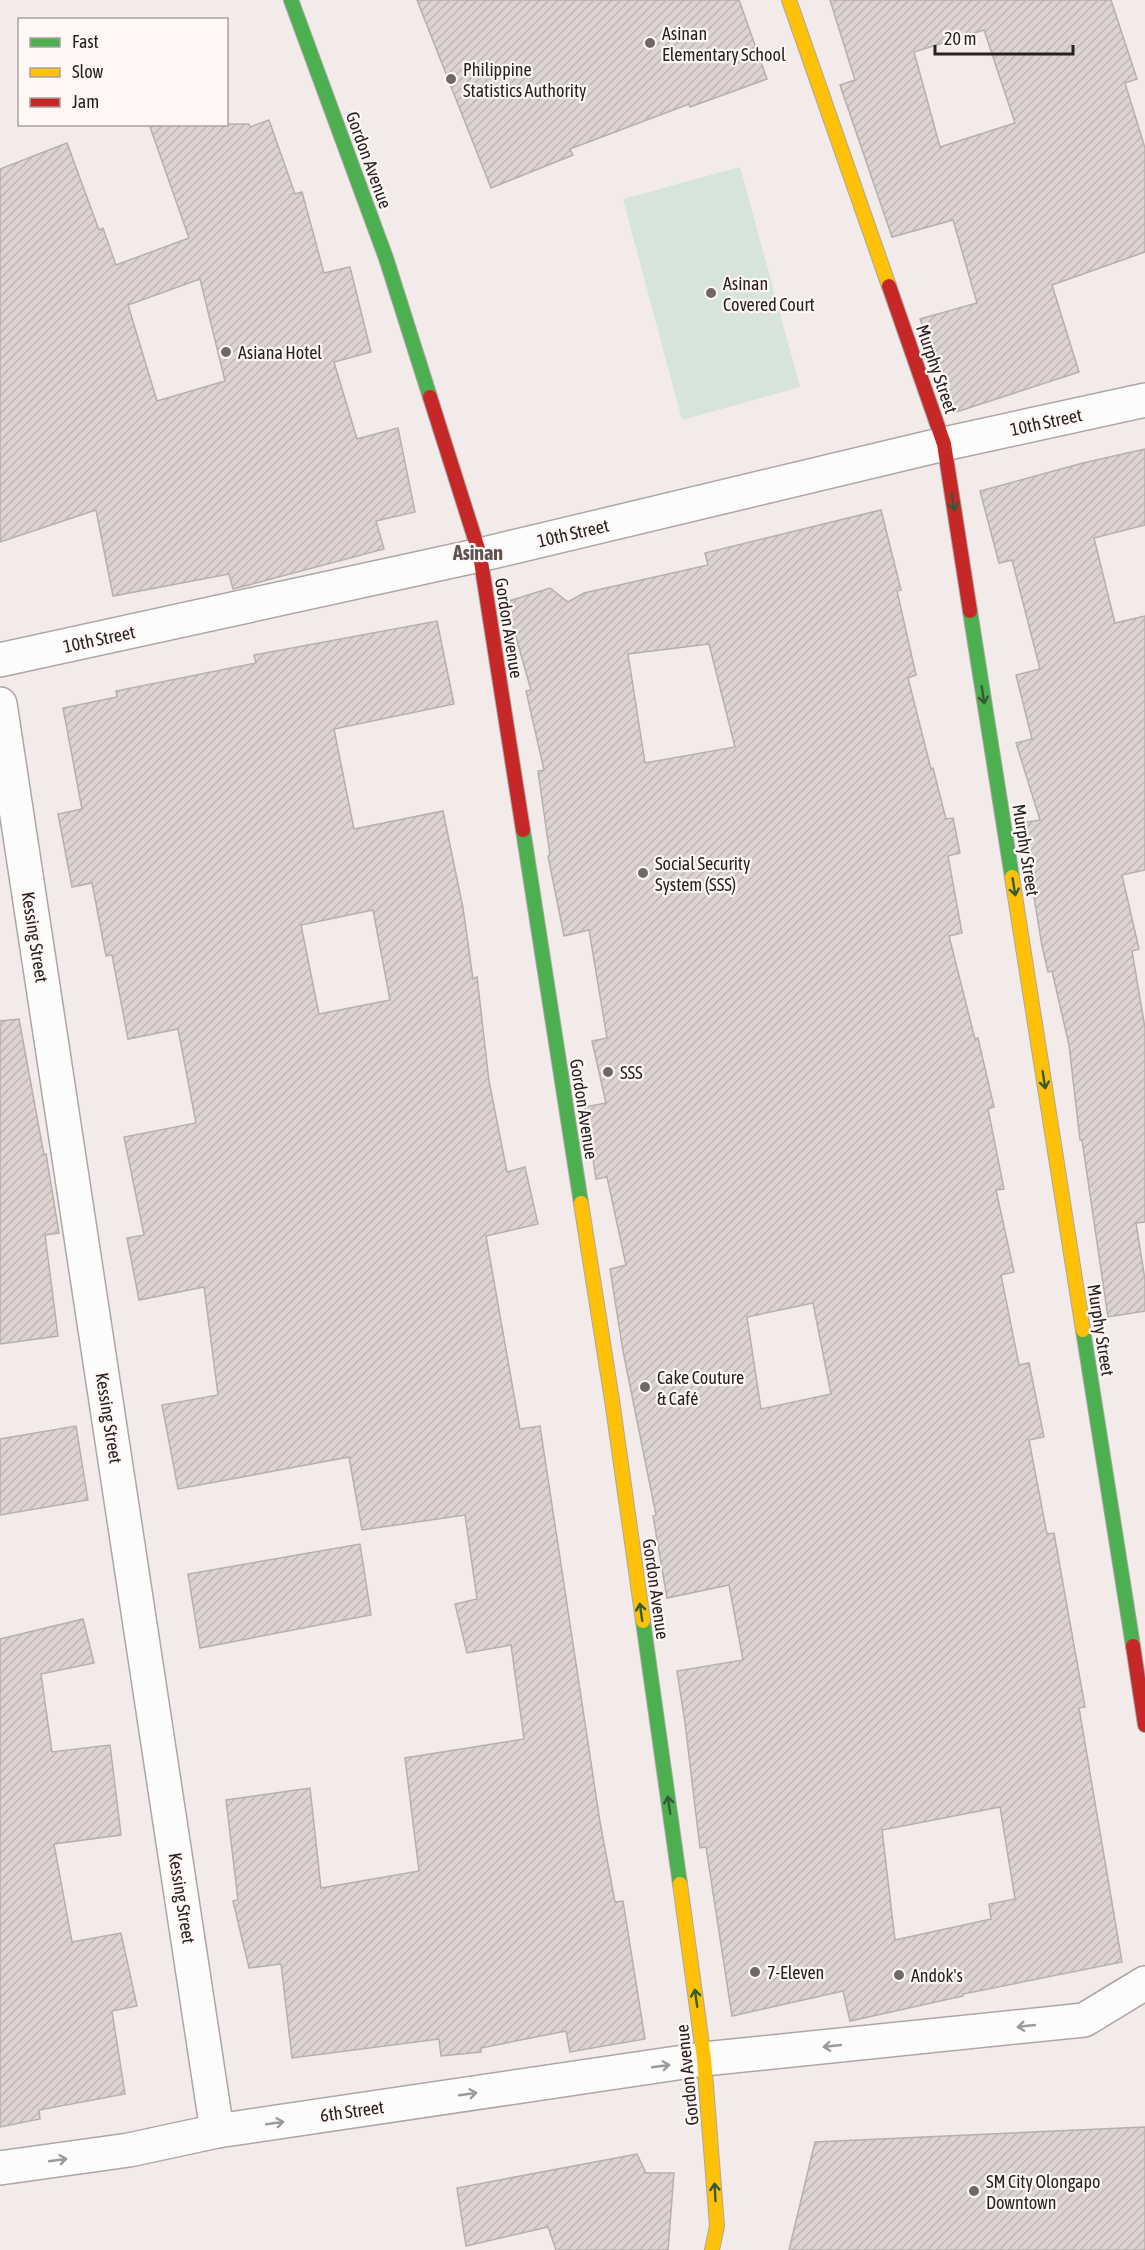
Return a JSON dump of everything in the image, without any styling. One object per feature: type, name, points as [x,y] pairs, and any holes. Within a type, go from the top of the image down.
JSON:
[{"type":"main road","name":"Gordon Avenue","points":[[291,0],[386,258],[480,555],[612,1400],[705,2059],[717,2226],[712,2250]]},
{"type":"main road","name":"Murphy Street","points":[[789,0],[944,444],[1145,1725]]},
{"type":"street","name":"10th Street","points":[[0,660],[480,555],[944,444],[1145,400]]},
{"type":"street","name":"Kessing Street","points":[[0,704],[217,2131]]},
{"type":"street","name":"6th Street","points":[[0,2168],[129,2150],[217,2131],[705,2059],[1084,2020],[1145,1983]]},
{"type":"shaded area","name":"Asinan Covered Court","points":[[740,167],[800,387],[682,420],[623,199]]},
{"type":"building","points":[[417,0],[739,0],[767,79],[690,107],[689,104],[570,149],[573,155],[491,188]]},
{"type":"building","points":[[830,0],[1111,0],[1137,79],[1125,83],[1145,148],[1145,252],[1052,285],[1079,372],[953,413],[920,319],[977,303],[953,220],[892,237],[840,85],[855,80]],"holes":[[[984,30],[1015,123],[940,147],[914,52]]]},
{"type":"building","points":[[269,120],[295,194],[302,192],[324,273],[350,267],[371,352],[334,362],[357,439],[398,428],[415,512],[376,521],[384,549],[233,589],[229,574],[113,596],[96,510],[0,542],[0,169],[67,143],[99,230],[103,228],[116,265],[189,238],[150,126],[249,124],[250,127]],"holes":[[[200,279],[225,381],[157,401],[128,305]]]},
{"type":"building","points":[[1145,449],[1145,525],[1094,538],[1115,623],[1145,616],[1145,870],[1122,875],[1139,949],[1132,951],[1145,1028],[1145,1222],[1136,1223],[1145,1280],[1145,1311],[1108,1317],[1082,1140],[1080,1140],[1069,1045],[1052,971],[1048,972],[1042,946],[1022,823],[1040,820],[1016,743],[1032,739],[1016,675],[1040,669],[1012,560],[999,563],[980,491]]},
{"type":"building","points":[[881,510],[901,590],[897,591],[916,675],[908,678],[931,769],[933,768],[946,819],[953,818],[960,853],[948,856],[962,933],[949,936],[975,1039],[978,1038],[994,1107],[988,1109],[1004,1189],[996,1190],[1014,1272],[1001,1275],[1019,1365],[1029,1363],[1044,1437],[1029,1440],[1047,1534],[1054,1533],[1085,1707],[1079,1708],[1122,1962],[963,1994],[963,1996],[850,2021],[843,1991],[732,2016],[706,1847],[700,1848],[677,1671],[743,1660],[729,1585],[667,1598],[653,1516],[656,1515],[623,1351],[610,1269],[626,1265],[607,1177],[596,1179],[585,1107],[606,1103],[592,1041],[607,1038],[589,930],[564,936],[548,856],[550,855],[538,771],[544,770],[526,691],[531,690],[506,602],[550,588],[568,602],[584,593],[708,565],[705,553]],"holes":[[[709,644],[735,747],[645,763],[628,654]],[[813,1303],[831,1394],[761,1409],[747,1317]],[[1000,1807],[1015,1899],[989,1904],[991,1919],[895,1940],[882,1830]]]},
{"type":"building","points":[[437,621],[454,704],[334,729],[354,829],[443,811],[463,908],[473,979],[477,977],[489,1081],[507,1172],[525,1167],[538,1224],[486,1236],[520,1429],[540,1426],[600,1822],[615,1902],[623,1901],[645,2039],[570,2052],[566,2031],[481,2048],[481,2052],[441,2056],[439,2039],[292,2058],[281,1964],[249,1968],[233,1901],[238,1900],[226,1800],[310,1788],[321,1888],[419,1871],[405,1758],[524,1739],[511,1645],[467,1653],[455,1604],[477,1599],[465,1515],[362,1530],[349,1457],[178,1489],[162,1405],[218,1395],[204,1287],[139,1300],[127,1238],[144,1235],[124,1137],[196,1123],[178,1029],[128,1039],[112,955],[106,956],[92,883],[72,887],[58,814],[82,809],[63,708],[117,697],[116,691],[256,663],[254,655]],"holes":[[[373,910],[390,1000],[319,1014],[301,925]]]},
{"type":"building","points":[[19,1019],[59,1233],[45,1235],[58,1336],[0,1344],[0,1021]]},
{"type":"building","points":[[76,1426],[88,1500],[0,1515],[0,1439]]},
{"type":"building","points":[[360,1544],[371,1615],[200,1648],[188,1574]]},
{"type":"building","points":[[83,1619],[94,1663],[41,1674],[52,1752],[110,1745],[121,1835],[54,1844],[72,1942],[121,1933],[137,2006],[112,2011],[125,2094],[39,2110],[40,2119],[0,2127],[0,1639]]},
{"type":"building","name":"SM City Olongapo Downtown","points":[[1145,2127],[1145,2250],[789,2250],[815,2142]]},
{"type":"building","points":[[637,2154],[646,2173],[674,2173],[668,2250],[556,2250],[548,2227],[466,2246],[457,2188]]},
{"type":"traffic: fast","points":[[291,0],[386,258],[430,397]]},
{"type":"traffic: fast","points":[[970,611],[1012,877]]},
{"type":"traffic: fast","points":[[523,830],[581,1203]]},
{"type":"traffic: fast","points":[[1083,1330],[1133,1646]]},
{"type":"traffic: fast","points":[[643,1621],[680,1884]]},
{"type":"traffic: slow","points":[[789,0],[889,286]]},
{"type":"traffic: slow","points":[[1012,877],[1083,1330]]},
{"type":"traffic: slow","points":[[581,1203],[643,1621]]},
{"type":"traffic: slow","points":[[680,1884],[704,2059],[717,2226],[712,2250]]},
{"type":"traffic: jam","points":[[889,286],[944,444],[970,611]]},
{"type":"traffic: jam","points":[[430,397],[480,555],[523,830]]},
{"type":"traffic: jam","points":[[1133,1646],[1145,1725]]},
{"type":"place","name":"Asinan Elementary School","points":[[650,43]]},
{"type":"place","name":"Philippine Statistics Authority","points":[[451,79]]},
{"type":"place","name":"Asinan Covered Court","points":[[711,293]]},
{"type":"place","name":"Asiana Hotel","points":[[226,352]]},
{"type":"place","name":"Social Security System (SSS)","points":[[643,873]]},
{"type":"place","name":"SSS","points":[[608,1072]]},
{"type":"place","name":"Cake Couture & Café","points":[[645,1387]]},
{"type":"place","name":"7-Eleven","points":[[755,1972]]},
{"type":"place","name":"Andok's","points":[[899,1975]]},
{"type":"place","name":"SM City Olongapo Downtown","points":[[974,2191]]},
{"type":"district","name":"Asinan","points":[[478,552]]}]
